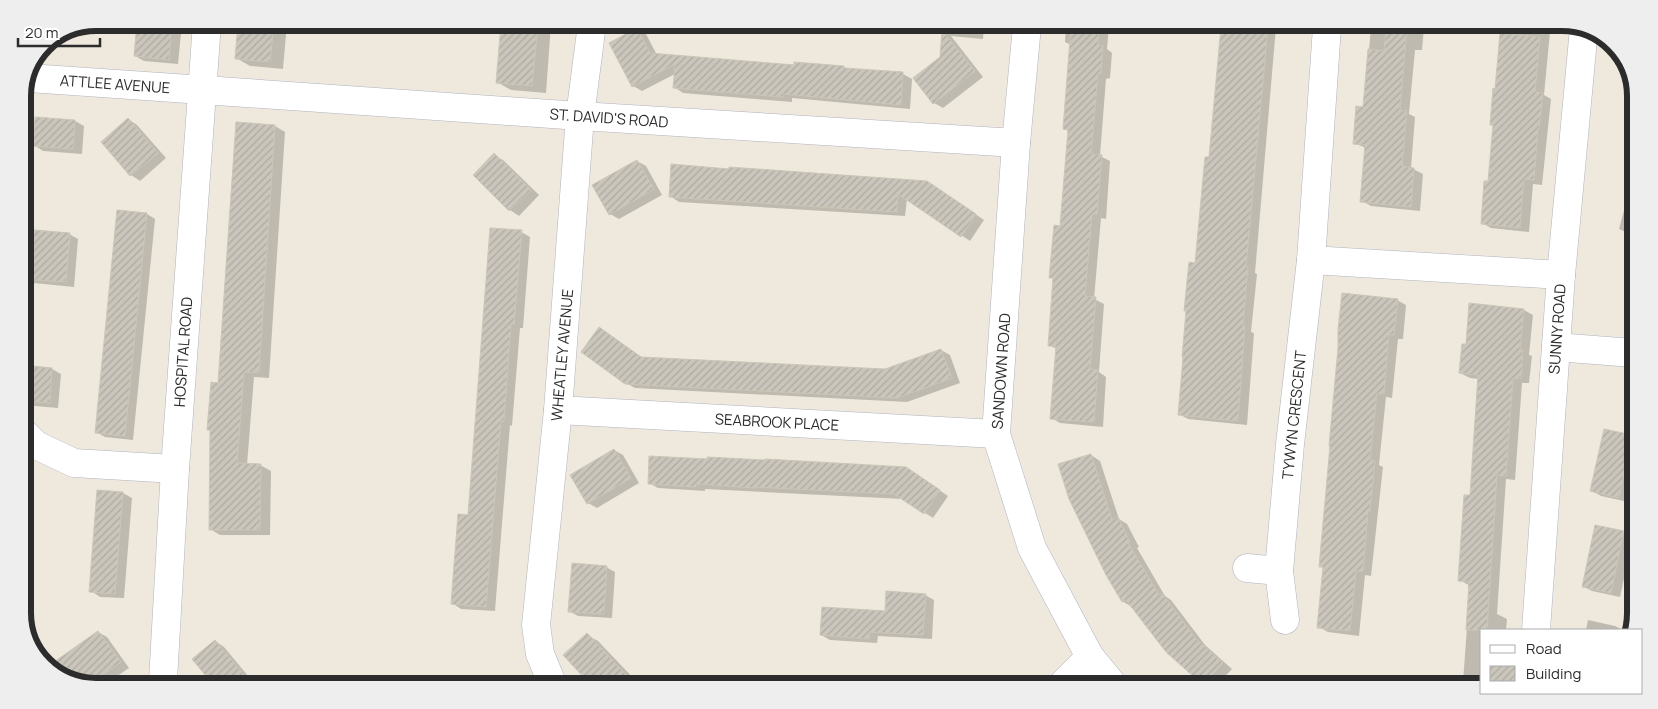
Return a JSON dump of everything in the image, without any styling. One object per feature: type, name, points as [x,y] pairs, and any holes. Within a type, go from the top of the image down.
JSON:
[{"type":"street","name":"HOSPITAL ROAD","points":[[163,678],[175,469],[206,31]]},
{"type":"street","name":"WHEATLEY AVENUE","points":[[550,678],[540,654],[536,625],[558,410],[580,116],[591,31]]},
{"type":"street","name":"SANDOWN ROAD","points":[[1027,31],[1016,143],[996,434],[1032,548],[1090,657],[1107,678]]},
{"type":"street","name":"TYWYN CRESCENT","points":[[1285,620],[1279,571],[1290,444],[1311,260],[1327,31]]},
{"type":"street","name":"SUNNY ROAD","points":[[1536,629],[1561,275],[1583,35]]},
{"type":"street","name":"ATTLEE AVENUE","points":[[33,78],[202,90]]},
{"type":"street","name":"ST. DAVID'S ROAD","points":[[202,90],[1016,143]]},
{"type":"street","points":[[1311,260],[1561,275]]},
{"type":"street","points":[[1556,347],[1627,353]]},
{"type":"street","name":"SEABROOK PLACE","points":[[558,410],[996,434]]},
{"type":"street","points":[[31,440],[36,445],[74,463],[175,469]]},
{"type":"street","points":[[1247,568],[1279,571]]},
{"type":"street","points":[[1069,678],[1090,657]]},
{"type":"building","points":[[136,31],[171,31],[169,60],[134,56]]},
{"type":"building","points":[[237,31],[273,31],[270,62],[235,59]]},
{"type":"building","points":[[500,31],[537,31],[532,86],[496,83]]},
{"type":"building","points":[[631,31],[639,31],[650,53],[794,65],[794,62],[903,72],[901,105],[784,94],[783,97],[673,88],[675,64],[632,87],[609,43]]},
{"type":"building","points":[[943,31],[975,71],[933,104],[913,78],[940,57]]},
{"type":"building","points":[[1071,31],[1099,31],[1098,46],[1103,46],[1101,74],[1098,74],[1091,154],[1102,155],[1097,214],[1092,214],[1085,296],[1096,297],[1090,369],[1098,370],[1094,422],[1050,419],[1056,346],[1048,346],[1053,278],[1049,278],[1054,225],[1060,226],[1068,130],[1063,129]]},
{"type":"building","points":[[1221,31],[1268,31],[1246,267],[1248,267],[1243,326],[1245,326],[1238,421],[1178,415],[1189,262],[1195,263],[1205,157],[1209,157]]},
{"type":"building","points":[[1386,31],[1407,31],[1400,110],[1407,111],[1402,166],[1414,168],[1411,207],[1360,202],[1365,145],[1353,144],[1356,106],[1363,107],[1368,49],[1384,51]]},
{"type":"building","points":[[1500,33],[1540,37],[1535,92],[1543,93],[1534,180],[1524,179],[1520,228],[1481,224],[1484,181],[1488,181],[1493,125],[1490,125],[1493,88],[1495,89]]},
{"type":"building","points":[[35,117],[75,120],[73,149],[33,146]]},
{"type":"building","points":[[128,118],[158,153],[130,176],[101,142]]},
{"type":"building","points":[[236,122],[275,125],[259,373],[244,372],[237,463],[261,464],[260,530],[209,530],[210,430],[207,430],[211,382],[218,383]]},
{"type":"building","points":[[494,153],[531,190],[509,211],[473,175]]},
{"type":"building","points":[[637,160],[654,189],[609,215],[592,185]]},
{"type":"building","points":[[671,164],[927,181],[976,214],[961,237],[898,194],[897,212],[669,197]]},
{"type":"building","points":[[117,210],[147,213],[125,436],[95,433]]},
{"type":"building","points":[[490,228],[522,230],[514,324],[511,323],[504,421],[501,421],[486,607],[451,604],[458,514],[468,515]]},
{"type":"building","points":[[31,230],[70,233],[66,282],[31,280]]},
{"type":"building","points":[[1342,293],[1398,299],[1394,335],[1389,334],[1384,394],[1377,393],[1370,460],[1375,461],[1370,511],[1368,511],[1363,571],[1356,571],[1350,631],[1317,628],[1323,567],[1319,567]]},
{"type":"building","points":[[1469,303],[1524,309],[1520,350],[1523,350],[1521,379],[1513,378],[1506,476],[1497,475],[1487,629],[1480,630],[1466,630],[1469,582],[1458,581],[1464,495],[1470,495],[1478,375],[1459,373],[1462,344],[1466,344]]},
{"type":"building","points":[[599,327],[641,357],[885,369],[941,349],[952,378],[897,398],[625,384],[581,352]]},
{"type":"building","points":[[31,366],[52,368],[50,403],[31,402]]},
{"type":"building","points":[[1604,429],[1627,434],[1627,459],[1619,498],[1590,491]]},
{"type":"building","points":[[614,449],[631,478],[587,504],[570,475]]},
{"type":"building","points":[[1091,454],[1112,520],[1118,517],[1130,542],[1128,543],[1159,595],[1162,593],[1196,639],[1223,663],[1209,678],[1195,678],[1166,652],[1126,600],[1122,602],[1106,575],[1069,499],[1058,464]]},
{"type":"building","points":[[649,456],[765,459],[906,467],[940,490],[924,514],[894,494],[696,484],[696,487],[648,484]]},
{"type":"building","points":[[97,490],[123,492],[115,594],[89,592]]},
{"type":"building","points":[[1595,525],[1624,531],[1611,593],[1582,587]]},
{"type":"building","points":[[572,563],[607,566],[604,614],[568,612]]},
{"type":"building","points":[[886,591],[926,594],[923,635],[869,632],[869,639],[820,635],[822,607],[885,611]]},
{"type":"building","points":[[98,631],[121,662],[96,678],[83,677],[71,673],[54,662]]},
{"type":"building","points":[[587,633],[629,678],[584,678],[563,655]]},
{"type":"building","points":[[215,640],[247,678],[208,678],[192,659]]}]
